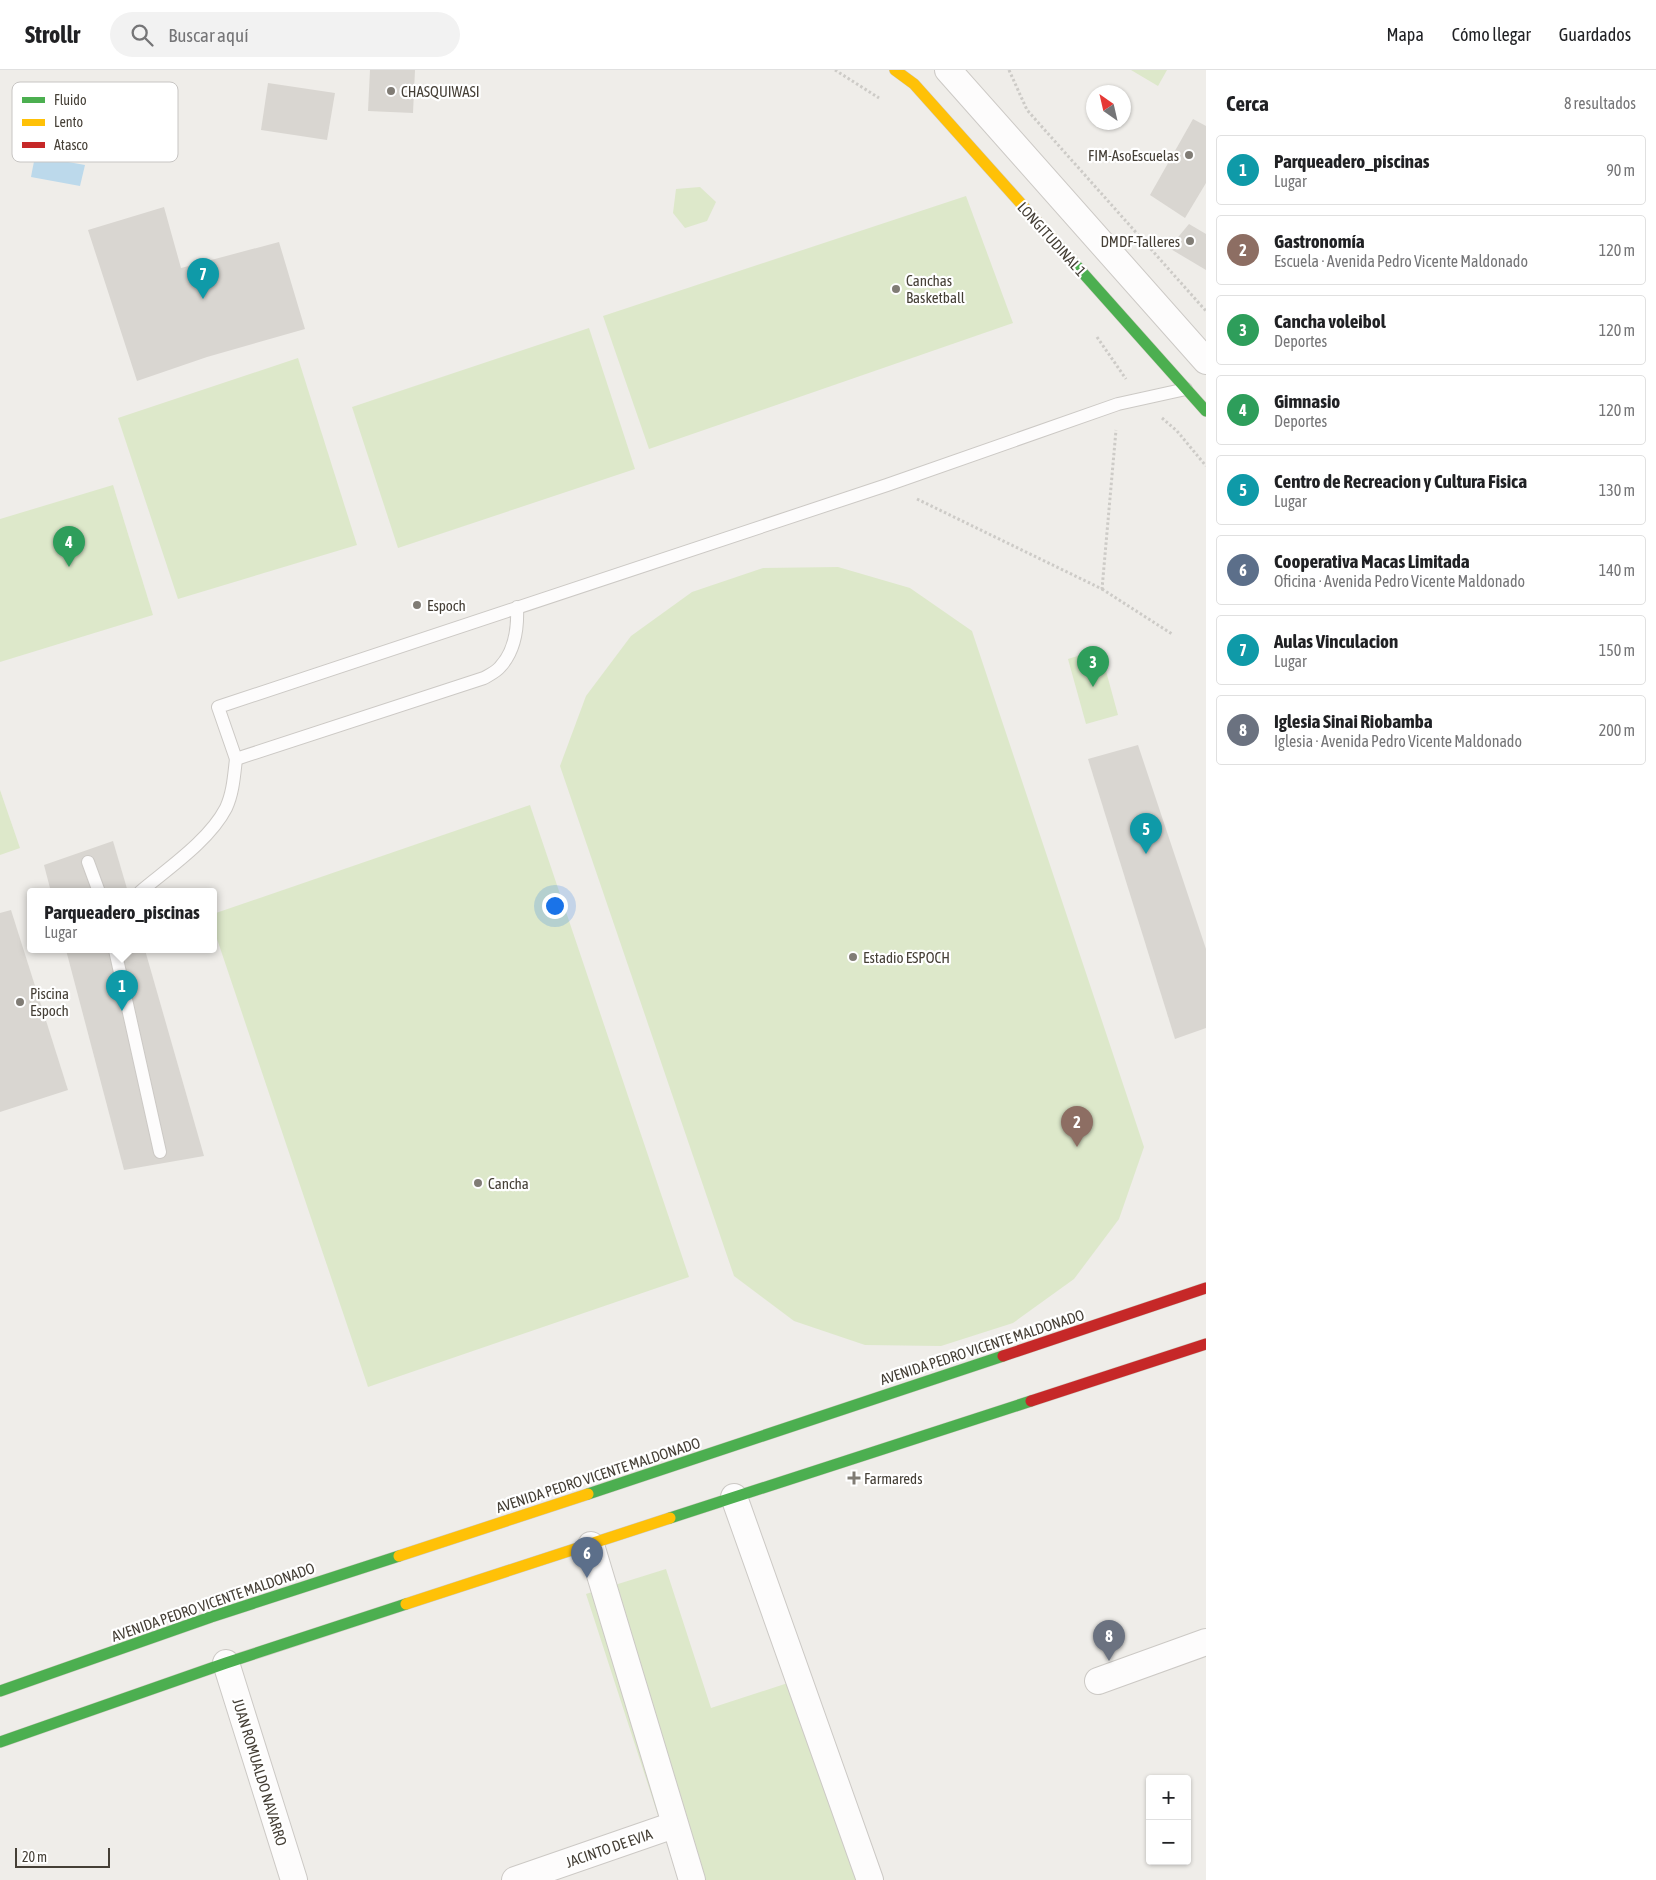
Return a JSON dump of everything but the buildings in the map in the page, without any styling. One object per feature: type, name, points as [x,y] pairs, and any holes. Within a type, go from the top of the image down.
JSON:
[{"type":"main road","name":"LONGITUDINAL 1","points":[[909,75],[964,140],[1206,411]]},
{"type":"main road","name":"AVENIDA PEDRO VICENTE MALDONADO","points":[[0,1691],[211,1617],[577,1498],[1206,1288]]},
{"type":"main road","points":[[0,1742],[226,1663],[1206,1344]]},
{"type":"street","points":[[948,70],[969,81],[1206,361]]},
{"type":"street","points":[[964,140],[969,81]]},
{"type":"street","points":[[734,1497],[870,1880]]},
{"type":"street","points":[[591,1545],[692,1880]]},
{"type":"street","points":[[1098,1681],[1206,1642]]},
{"type":"street","name":"JUAN ROMUALDO NAVARRO","points":[[226,1663],[294,1880]]},
{"type":"street","name":"JACINTO DE EVIA","points":[[515,1880],[674,1825]]},
{"type":"lane","points":[[145,888],[195,845],[214,826],[226,808],[233,787],[236,759],[218,707],[887,485],[1118,404],[1187,388]]},
{"type":"lane","points":[[236,759],[484,678],[500,667],[511,649],[518,624],[517,607]]},
{"type":"lane","points":[[88,862],[98,888]]},
{"type":"lane","points":[[116,953],[160,1152]]},
{"type":"path","points":[[835,70],[884,102]]},
{"type":"path","points":[[1010,70],[1027,110],[1206,311]]},
{"type":"path","points":[[1091,330],[1140,400],[1177,431],[1206,466]]},
{"type":"path","points":[[1102,589],[1118,404]]},
{"type":"path","points":[[887,485],[1102,589],[1172,634]]},
{"type":"green space","points":[[1131,70],[1167,70],[1158,86]]},
{"type":"green space","points":[[700,187],[716,202],[707,221],[685,228],[673,213],[676,189]]},
{"type":"green space","points":[[966,196],[1013,323],[649,449],[603,316]]},
{"type":"green space","points":[[589,328],[635,469],[398,548],[352,407]]},
{"type":"green space","points":[[298,358],[357,545],[178,599],[118,418]]},
{"type":"green space","points":[[113,485],[153,615],[0,662],[0,519]]},
{"type":"green space","name":"Estadio ESPOCH","points":[[838,567],[910,588],[972,631],[1144,1147],[1119,1219],[1074,1279],[1013,1323],[941,1346],[865,1345],[794,1321],[734,1276],[560,766],[586,696],[631,636],[692,592],[763,568]]},
{"type":"green space","points":[[1100,649],[1118,715],[1086,724],[1068,659]]},
{"type":"green space","points":[[0,790],[20,848],[0,855]]},
{"type":"green space","name":"Cancha","points":[[530,805],[689,1277],[368,1387],[217,939],[217,913]]},
{"type":"green space","points":[[666,1569],[711,1708],[797,1680],[867,1880],[679,1880],[586,1594]]},
{"type":"water","points":[[34,162],[68,162],[85,165],[80,186],[31,177]]},
{"type":"traffic: fast","points":[[1058,245],[1206,411]]},
{"type":"traffic: fast","points":[[588,1494],[1003,1356]]},
{"type":"traffic: fast","points":[[670,1518],[1031,1401]]},
{"type":"traffic: fast","points":[[0,1691],[211,1617],[399,1556]]},
{"type":"traffic: fast","points":[[0,1742],[226,1663],[406,1604]]},
{"type":"traffic: slow","points":[[895,70],[914,84],[1058,245]]},
{"type":"traffic: slow","points":[[399,1556],[588,1494]]},
{"type":"traffic: slow","points":[[406,1604],[670,1518]]},
{"type":"traffic: jam","points":[[1003,1356],[1206,1288]]},
{"type":"traffic: jam","points":[[1031,1401],[1206,1344]]},
{"type":"place","name":"CHASQUIWASI","points":[[391,91]]},
{"type":"place","name":"FIM-AsoEscuelas","points":[[1189,155]]},
{"type":"place","name":"DMDF-Talleres","points":[[1190,241]]},
{"type":"place","name":"Canchas Basketball","points":[[896,289]]},
{"type":"place","name":"Aulas Vinculacion","points":[[203,299]]},
{"type":"place","name":"Gimnasio","points":[[69,567]]},
{"type":"place","name":"Espoch","points":[[417,605]]},
{"type":"place","name":"Cancha voleibol","points":[[1093,687]]},
{"type":"place","name":"Centro de Recreacion y Cultura Fisica","points":[[1146,854]]},
{"type":"place","name":"Estadio ESPOCH","points":[[853,957]]},
{"type":"place","name":"Piscina Espoch","points":[[20,1002]]},
{"type":"place","name":"Parqueadero_piscinas","points":[[122,1011]]},
{"type":"place","name":"Gastronomía","points":[[1077,1147]]},
{"type":"place","name":"Cancha","points":[[478,1183]]},
{"type":"place","name":"Farmareds","points":[[854,1478]]},
{"type":"place","name":"Cooperativa Macas Limitada","points":[[587,1578]]},
{"type":"place","name":"Iglesia Sinai Riobamba","points":[[1109,1661]]}]
